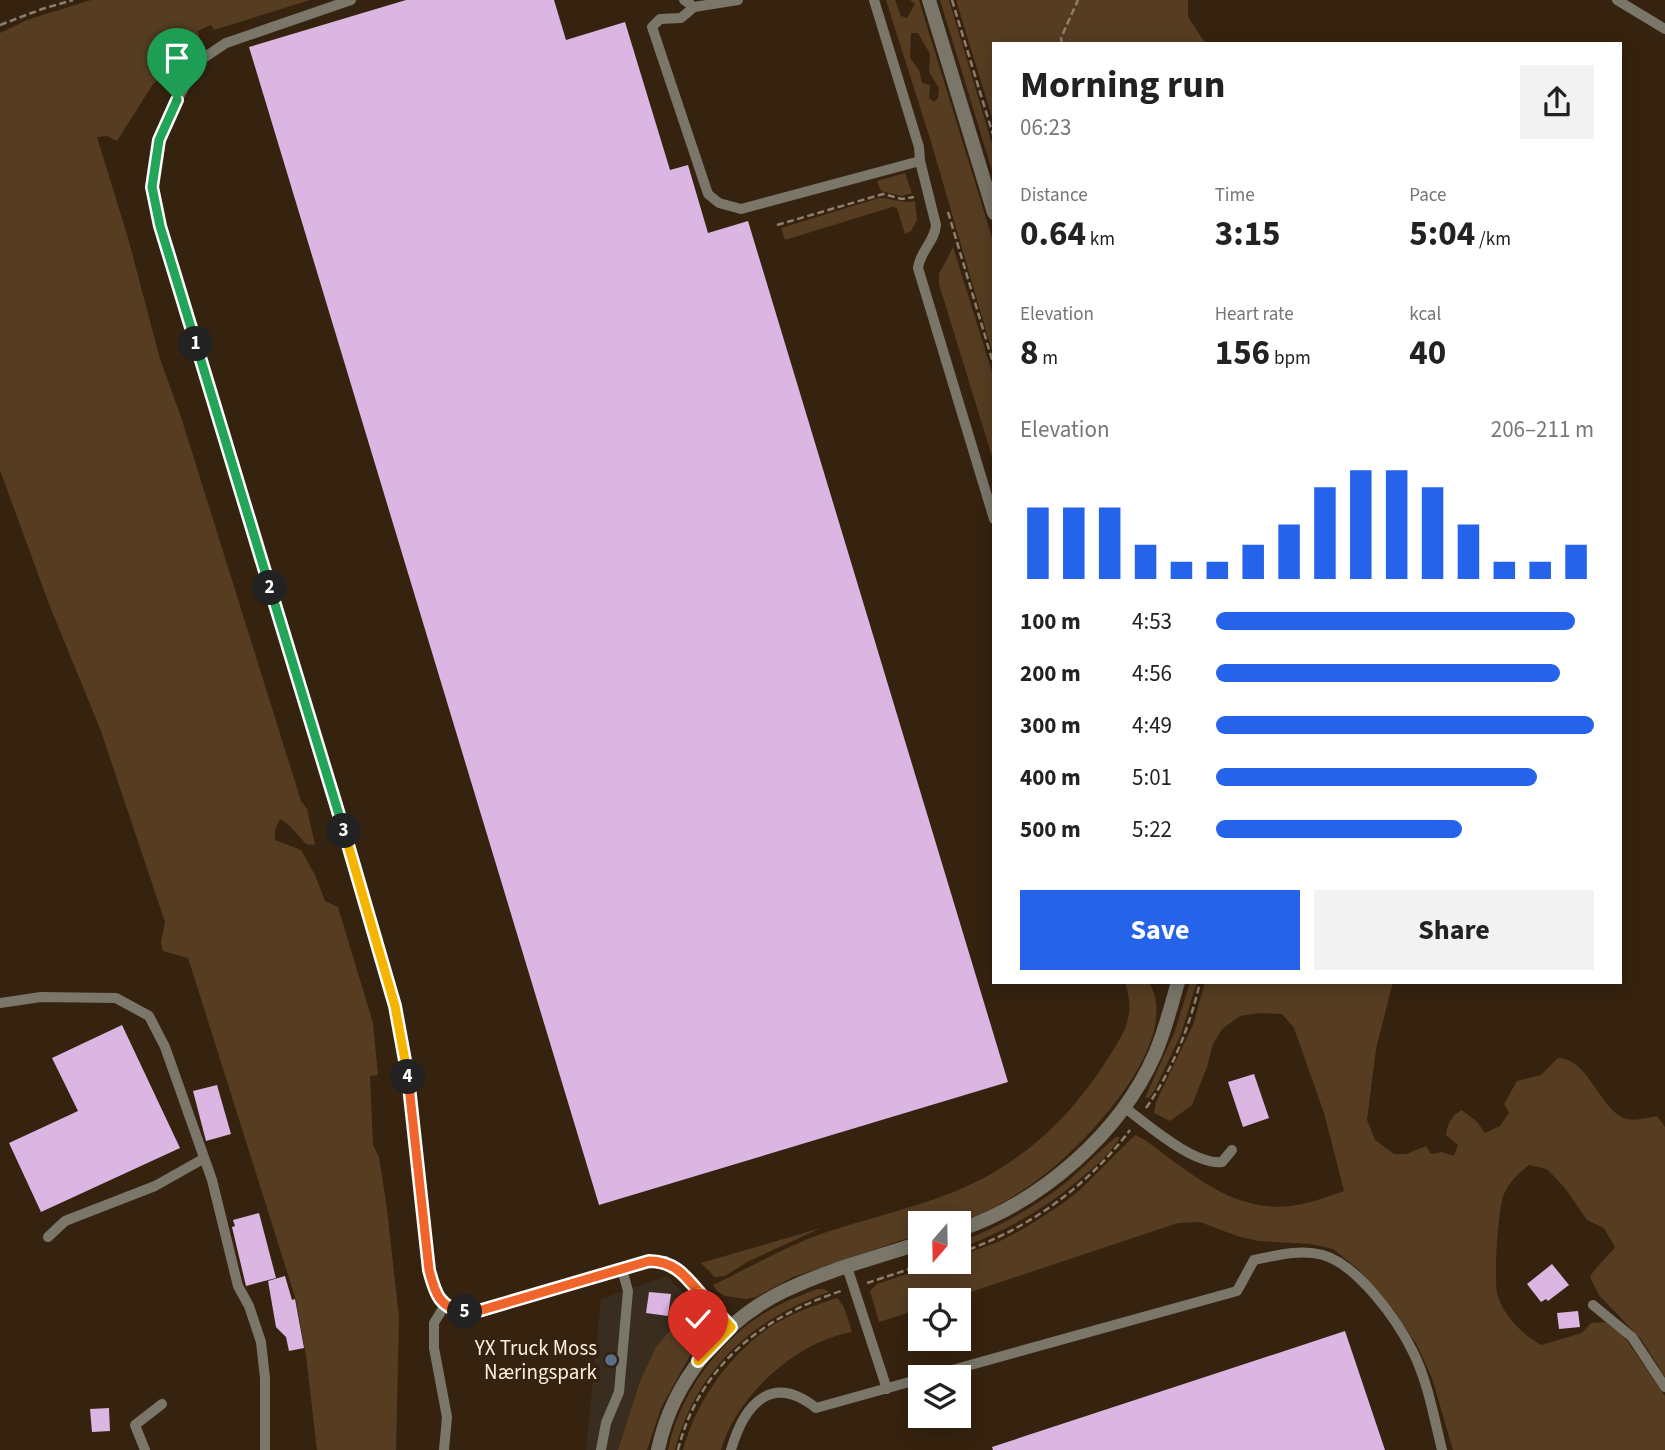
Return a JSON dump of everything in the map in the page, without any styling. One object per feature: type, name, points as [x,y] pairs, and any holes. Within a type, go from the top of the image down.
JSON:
[{"type":"street","points":[[929,0],[992,206]]},
{"type":"street","points":[[971,1225],[994,1216],[1048,1181],[1086,1150],[1124,1107],[1154,1054],[1177,984]]},
{"type":"street","points":[[658,1450],[673,1405],[698,1361],[731,1327],[761,1304],[784,1291],[908,1247]]},
{"type":"lane","points":[[351,0],[226,43],[199,61],[159,140],[152,187],[160,226],[395,1006],[407,1067],[429,1270],[435,1294],[445,1305],[461,1312],[475,1312],[649,1261],[665,1261],[683,1272],[731,1327]]},
{"type":"lane","points":[[684,0],[694,7]]},
{"type":"lane","points":[[737,0],[694,7],[681,18],[660,19],[652,27],[708,194],[719,202],[741,209],[920,161]]},
{"type":"lane","points":[[874,0],[919,147],[936,225],[936,233],[923,250],[918,268],[992,512]]},
{"type":"lane","points":[[1617,0],[1665,29]]},
{"type":"lane","points":[[0,1003],[41,997],[116,998],[149,1016],[165,1047],[212,1180],[238,1286],[249,1306],[261,1342],[265,1378],[265,1450]]},
{"type":"lane","points":[[1124,1107],[1166,1138],[1205,1161],[1222,1162],[1232,1150]]},
{"type":"lane","points":[[48,1237],[65,1221],[155,1186],[203,1159]]},
{"type":"lane","points":[[970,1365],[1237,1291],[1254,1260],[1298,1251],[1321,1255],[1340,1262],[1364,1284],[1413,1352],[1443,1450]]},
{"type":"lane","points":[[846,1267],[887,1389]]},
{"type":"lane","points":[[601,1450],[606,1423],[619,1391],[628,1291],[622,1269]]},
{"type":"lane","points":[[444,1450],[447,1417],[434,1348],[434,1323],[445,1305]]},
{"type":"lane","points":[[1593,1305],[1632,1337],[1665,1387]]},
{"type":"lane","points":[[731,1450],[743,1422],[757,1401],[766,1395],[781,1391],[800,1395],[816,1408],[908,1383]]},
{"type":"lane","points":[[145,1450],[135,1425],[162,1404]]},
{"type":"path","points":[[0,25],[73,0]]},
{"type":"path","points":[[952,0],[992,131]]},
{"type":"path","points":[[1062,42],[1077,0]]},
{"type":"path","points":[[777,225],[883,194],[902,199],[917,196]]},
{"type":"path","points":[[945,202],[992,359]]},
{"type":"path","points":[[678,1450],[686,1425],[700,1397],[728,1360],[752,1335],[796,1308],[908,1269]]},
{"type":"shaded area","points":[[91,0],[310,0],[214,30],[211,25],[198,31],[200,39],[153,84],[117,141],[107,136],[97,137],[128,238],[160,359],[181,417],[301,801],[307,809],[315,845],[306,844],[280,819],[275,830],[275,840],[301,850],[325,901],[338,907],[373,1023],[378,1075],[370,1076],[373,1145],[379,1157],[387,1209],[399,1317],[396,1450],[317,1450],[306,1356],[296,1300],[191,967],[188,958],[163,951],[161,942],[165,922],[101,731],[49,604],[0,470],[0,33],[27,20]]},
{"type":"shaded area","points":[[886,0],[895,0],[901,16],[907,18],[915,4],[910,0],[919,0],[992,237],[992,351],[932,145]],"holes":[[[911,33],[918,33],[930,54],[929,72],[939,88],[938,98],[934,102],[929,98],[930,85],[922,83],[919,70],[910,58]]]},
{"type":"shaded area","points":[[940,0],[949,0],[992,143],[992,170]]},
{"type":"shaded area","points":[[956,0],[1188,0],[1188,17],[1205,42],[992,42],[992,117]]},
{"type":"shaded area","points":[[905,173],[912,193],[902,196],[881,191],[877,181]]},
{"type":"shaded area","points":[[879,198],[915,201],[917,220],[911,231],[905,234],[897,208],[892,207],[785,240],[781,228]]},
{"type":"shaded area","points":[[953,247],[992,372],[992,456],[939,284],[939,274]]},
{"type":"shaded area","points":[[1126,984],[1150,984],[1156,1005],[1154,1030],[1145,1056],[1130,1082],[1092,1130],[1072,1150],[1020,1192],[971,1217],[971,1211],[908,1211],[908,1238],[793,1277],[756,1297],[746,1299],[725,1296],[717,1291],[713,1285],[796,1244],[951,1193],[998,1170],[1020,1155],[1059,1122],[1092,1082],[1124,1032],[1129,1005]]},
{"type":"shaded area","points":[[1189,984],[1196,984],[1181,1034],[1155,1089],[1150,1097],[1145,1098],[1175,1031]]},
{"type":"shaded area","points":[[1204,984],[1392,984],[1376,1049],[1367,1120],[1375,1140],[1394,1154],[1406,1154],[1426,1146],[1431,1154],[1442,1152],[1454,1156],[1458,1145],[1446,1135],[1449,1123],[1456,1114],[1462,1110],[1477,1122],[1485,1133],[1500,1126],[1509,1113],[1504,1104],[1517,1081],[1541,1075],[1558,1058],[1577,1066],[1615,1113],[1636,1120],[1657,1116],[1665,1127],[1665,1377],[1641,1339],[1599,1295],[1590,1277],[1615,1247],[1604,1228],[1587,1220],[1565,1188],[1547,1169],[1529,1165],[1515,1178],[1504,1194],[1498,1229],[1496,1277],[1498,1297],[1505,1312],[1521,1331],[1541,1345],[1582,1333],[1591,1323],[1606,1322],[1623,1335],[1665,1396],[1665,1450],[1453,1450],[1432,1378],[1417,1345],[1393,1309],[1357,1268],[1333,1249],[1311,1244],[1258,1241],[1200,1222],[1178,1223],[971,1292],[971,1288],[908,1288],[908,1313],[879,1322],[870,1291],[877,1284],[908,1274],[971,1274],[971,1252],[1025,1228],[1062,1204],[1080,1190],[1135,1135],[1217,1190],[1257,1205],[1279,1207],[1302,1204],[1344,1191],[1324,1113],[1294,1028],[1282,1014],[1240,1016],[1222,1029],[1213,1044],[1192,1105],[1170,1121],[1154,1113],[1156,1102],[1193,1025]]},
{"type":"shaded area","points":[[1116,1137],[1120,1137],[1087,1173],[1042,1208],[971,1244],[971,1237],[1029,1208],[1068,1181]]},
{"type":"shaded area","points":[[821,1228],[747,1262],[725,1276],[715,1277],[701,1263]]},
{"type":"shaded area","points":[[667,1276],[693,1303],[656,1347],[640,1381],[618,1450],[586,1450],[601,1299]]},
{"type":"shaded area","points":[[817,1289],[829,1292],[775,1317],[731,1351],[697,1395],[684,1421],[675,1450],[668,1450],[683,1406],[708,1364],[724,1346],[761,1315]]},
{"type":"shaded area","points":[[837,1298],[844,1307],[852,1332],[831,1337],[810,1347],[772,1374],[740,1410],[721,1450],[683,1450],[704,1400],[724,1370],[749,1343],[780,1321]]},
{"type":"shaded area","points":[[693,1303],[700,1328],[698,1341],[661,1408],[647,1450],[618,1450],[640,1381],[656,1347]]},
{"type":"building","points":[[406,0],[554,0],[566,40],[625,22],[670,170],[688,165],[708,233],[748,221],[1008,1082],[599,1205],[249,47]]},
{"type":"building","points":[[122,1025],[180,1148],[41,1212],[9,1143],[78,1111],[52,1058]]},
{"type":"building","points":[[1254,1074],[1269,1118],[1243,1127],[1228,1082]]},
{"type":"building","points":[[217,1085],[231,1134],[206,1141],[193,1091]]},
{"type":"building","points":[[259,1213],[276,1278],[246,1286],[232,1227],[235,1226],[233,1220]]},
{"type":"building","points":[[1552,1264],[1569,1285],[1548,1301],[1546,1299],[1541,1302],[1527,1284]]},
{"type":"building","points":[[285,1276],[292,1300],[295,1299],[304,1348],[289,1351],[286,1337],[276,1327],[268,1281]]},
{"type":"building","points":[[649,1292],[671,1294],[668,1316],[646,1313]]},
{"type":"building","points":[[1578,1311],[1580,1327],[1559,1329],[1557,1313]]},
{"type":"building","points":[[1345,1331],[1385,1450],[993,1450],[992,1447]]},
{"type":"building","points":[[109,1408],[110,1431],[92,1432],[90,1409]]},
{"type":"place","name":"YX Truck Moss Næringspark","points":[[611,1360]]},
{"type":"route","points":[[177,100],[159,140],[152,187],[160,226],[395,1006],[407,1067],[429,1270],[435,1294],[445,1305],[461,1312],[475,1312],[649,1261],[665,1261],[683,1272],[731,1327],[698,1361]]}]
